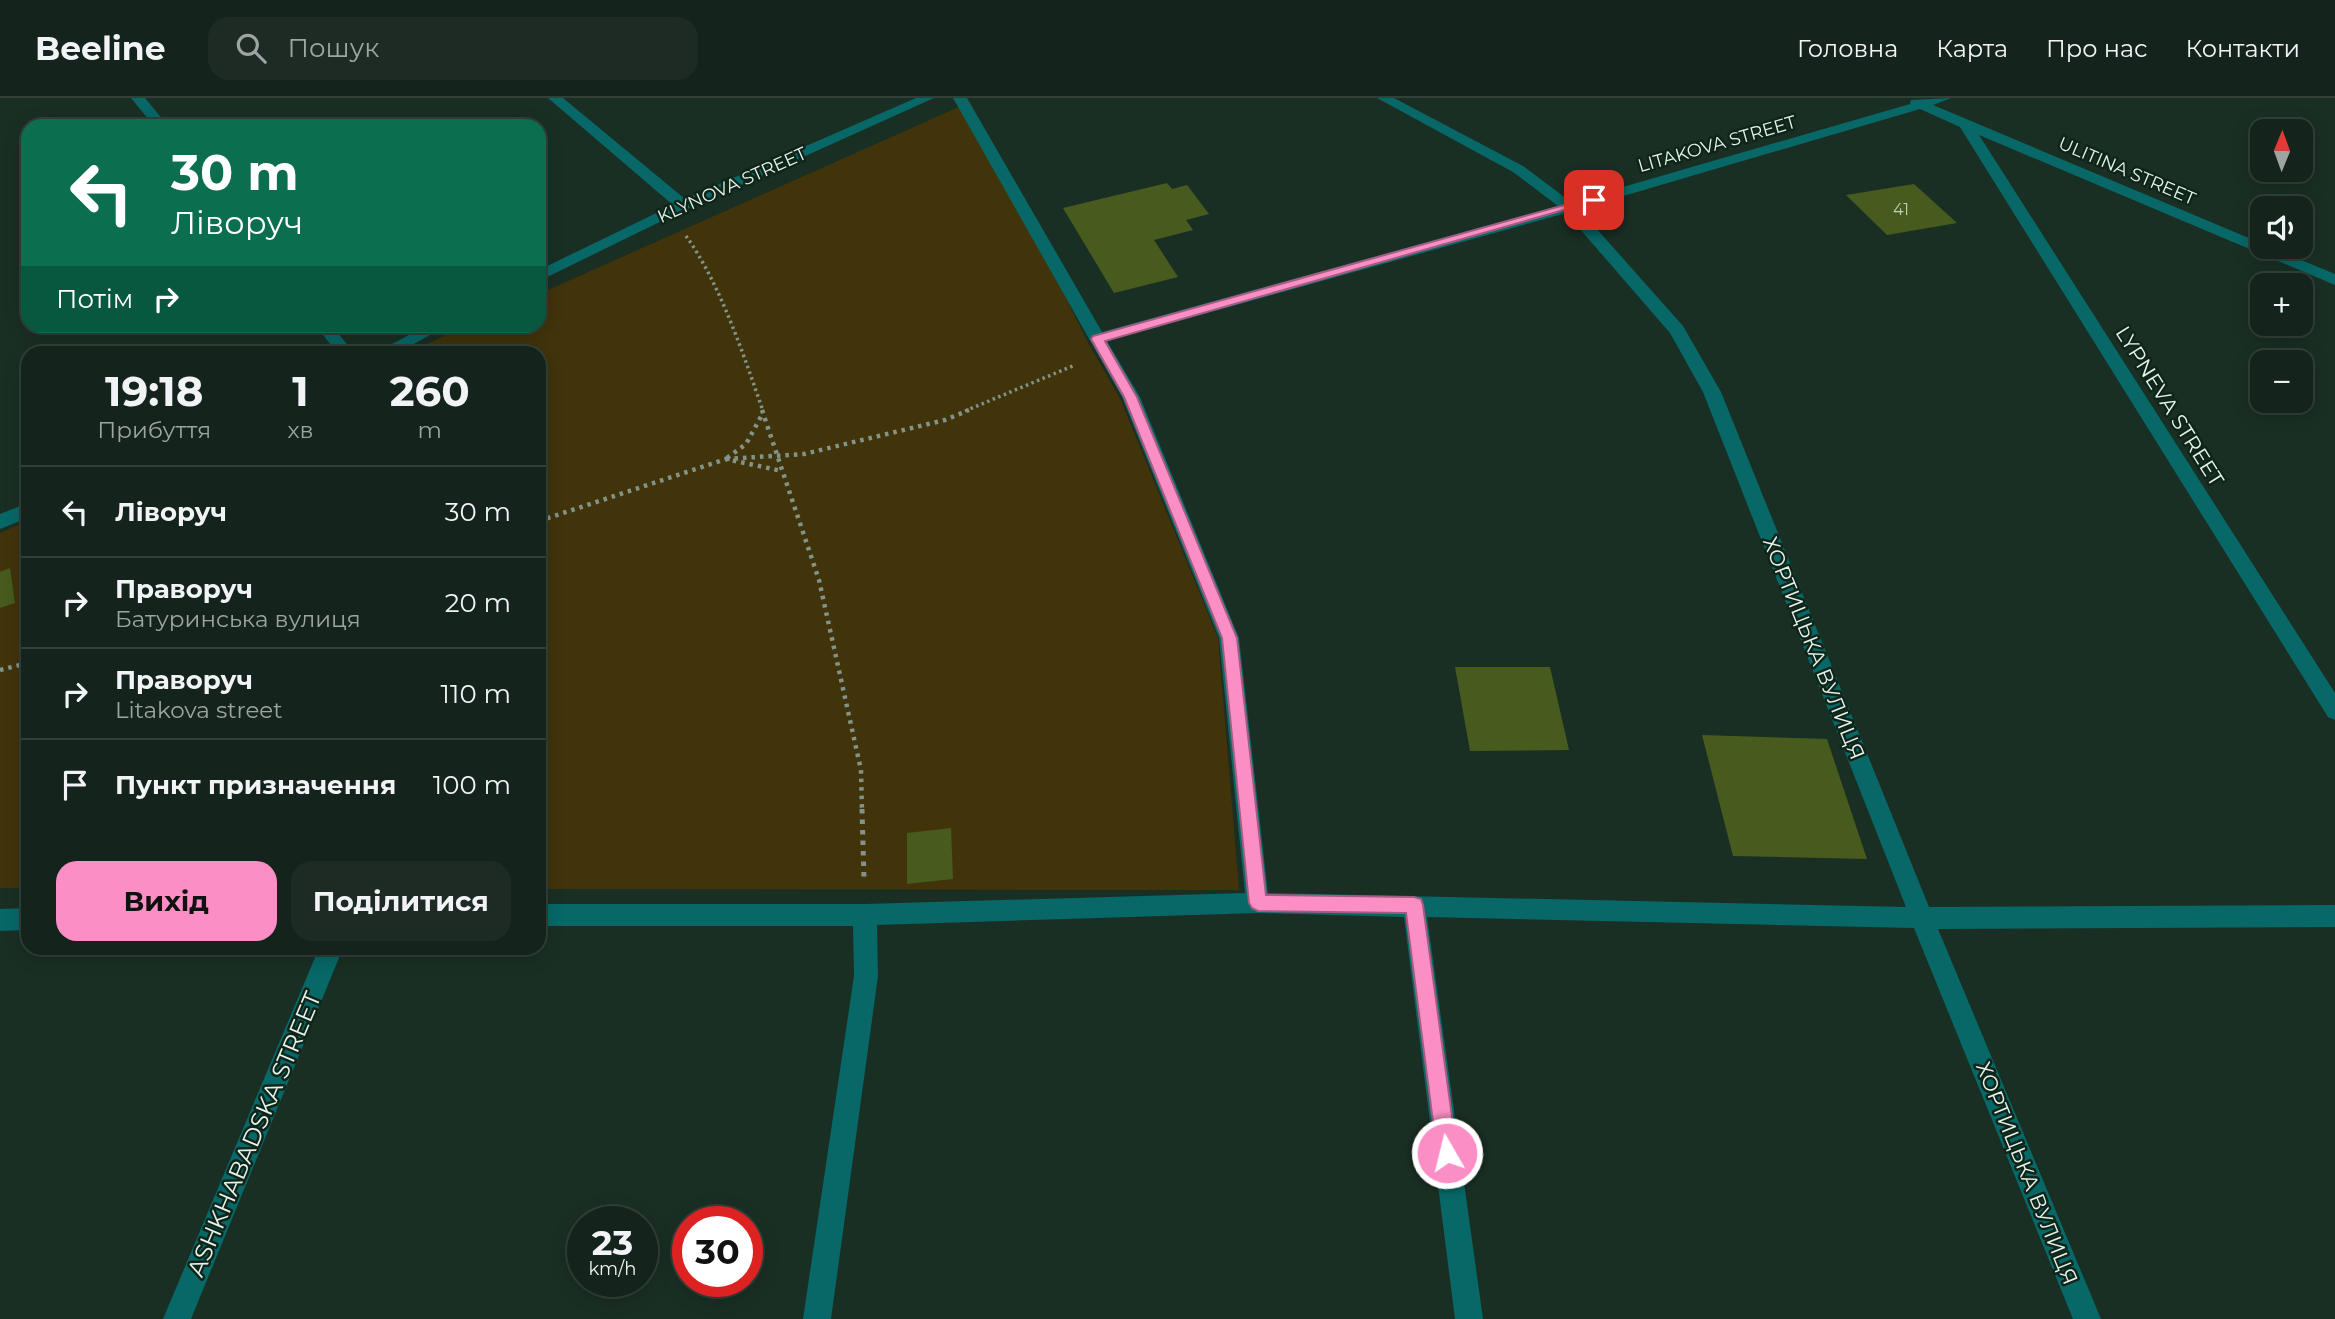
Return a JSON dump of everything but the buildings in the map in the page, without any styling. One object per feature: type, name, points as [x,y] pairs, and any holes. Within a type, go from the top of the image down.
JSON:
[{"type":"street","points":[[138,98],[155,119]]},
{"type":"street","points":[[555,98],[677,209]]},
{"type":"street","name":"KLYNOVA STREET","points":[[546,273],[677,209],[927,98]]},
{"type":"street","points":[[960,98],[1131,397],[1229,638],[1258,903]]},
{"type":"street","name":"ХОРТИЦЬКА ВУЛИЦЯ","points":[[1384,98],[1518,169],[1569,207],[1677,330],[1712,392],[1922,918],[2087,1319]]},
{"type":"street","name":"ULITINA STREET","points":[[1904,98],[2335,279]]},
{"type":"street","name":"LITAKOVA STREET","points":[[1101,346],[1944,98]]},
{"type":"street","name":"LYPNEVA STREET","points":[[1966,125],[2335,711]]},
{"type":"street","points":[[397,346],[424,333]]},
{"type":"street","points":[[0,522],[21,513]]},
{"type":"street","points":[[546,915],[865,915],[1258,903],[1922,918],[2335,916]]},
{"type":"street","points":[[1414,905],[1469,1319]]},
{"type":"street","points":[[817,1319],[866,976],[865,915]]},
{"type":"street","points":[[0,920],[21,919]]},
{"type":"street","name":"ASHKHABADSKA STREET","points":[[177,1319],[328,955]]},
{"type":"path","points":[[677,209],[702,258],[749,371],[819,580],[861,770],[865,915]]},
{"type":"path","points":[[726,458],[804,454],[944,420],[1101,346]]},
{"type":"path","points":[[546,519],[726,458],[746,444],[763,413]]},
{"type":"path","points":[[726,458],[783,471]]},
{"type":"path","points":[[0,670],[21,665]]},
{"type":"shaded area","points":[[970,102],[1087,341],[1120,398],[1218,638],[1239,890],[546,889],[546,346],[422,346],[451,333],[546,333],[546,291]]},
{"type":"shaded area","points":[[21,523],[21,888],[0,888],[0,533]]},
{"type":"route","points":[[1447,1153],[1414,905],[1258,903],[1229,638],[1131,397],[1097,339],[1594,200]]}]
